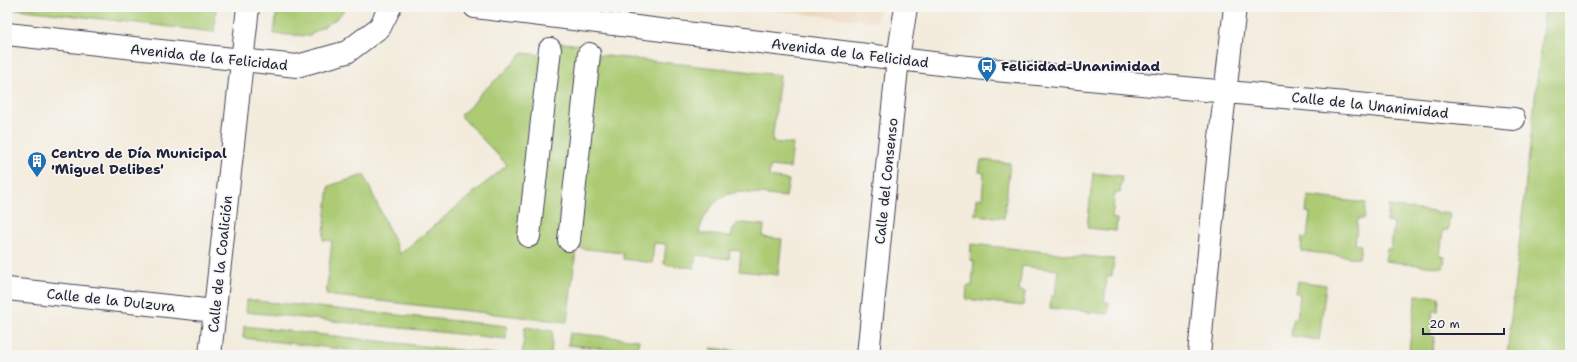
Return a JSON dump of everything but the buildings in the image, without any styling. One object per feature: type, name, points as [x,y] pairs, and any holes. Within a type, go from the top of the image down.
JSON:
[{"type":"street","name":"Calle de la Coalición","points":[[210,355],[248,7]]},
{"type":"street","name":"Avenida de la Felicidad","points":[[7,34],[297,66],[347,52],[380,27],[390,7]]},
{"type":"street","name":"Avenida de la Felicidad","points":[[474,7],[898,58],[1225,92]]},
{"type":"street","name":"Calle del Consenso","points":[[868,355],[898,58],[906,7]]},
{"type":"street","points":[[1199,355],[1225,92],[1235,7]]},
{"type":"street","points":[[529,236],[550,49]]},
{"type":"street","points":[[569,240],[589,54]]},
{"type":"street","name":"Calle de la Unanimidad","points":[[1225,92],[1514,119]]},
{"type":"street","name":"Calle de la Dulzura","points":[[7,289],[215,311]]},
{"type":"shaded area","points":[[743,7],[879,7],[877,22]]},
{"type":"green space","points":[[7,7],[216,7],[214,32]]},
{"type":"green space","points":[[277,7],[347,7],[336,19],[308,36],[274,34]]},
{"type":"green space","points":[[1545,7],[1570,7],[1570,355],[1507,355]]},
{"type":"green space","points":[[547,41],[598,47],[592,109],[599,55],[780,75],[772,142],[793,144],[790,168],[770,166],[769,177],[789,180],[786,197],[740,192],[732,193],[718,200],[713,205],[704,218],[699,233],[731,237],[733,229],[737,224],[743,223],[764,225],[763,237],[782,239],[778,275],[739,271],[741,251],[730,250],[729,259],[696,255],[694,268],[664,264],[666,244],[654,243],[652,263],[623,259],[623,253],[577,248],[582,203],[567,322],[326,295],[332,241],[323,240],[329,186],[364,175],[400,254],[507,165],[460,115],[472,105],[481,93],[506,71],[522,53],[543,55]]},
{"type":"green space","points":[[981,160],[1010,163],[1004,218],[975,215],[977,198],[982,199],[984,173],[979,172]]},
{"type":"green space","points":[[1093,173],[1122,176],[1120,193],[1115,192],[1112,218],[1117,219],[1116,231],[1087,228]]},
{"type":"green space","points":[[1308,196],[1366,203],[1364,219],[1358,219],[1355,244],[1361,245],[1359,258],[1301,251],[1302,237],[1307,238],[1310,213],[1306,212]]},
{"type":"green space","points":[[1389,206],[1450,214],[1448,230],[1443,230],[1440,256],[1445,257],[1443,268],[1385,261],[1387,249],[1391,249],[1394,223],[1387,222]]},
{"type":"green space","points":[[971,244],[1114,259],[1112,276],[1107,276],[1104,302],[1109,302],[1108,314],[1050,308],[1051,296],[1055,296],[1058,270],[1022,266],[1019,291],[1025,292],[1023,306],[966,299],[967,286],[972,286],[974,261],[970,260]]},
{"type":"green space","points":[[1297,281],[1326,285],[1319,340],[1291,336],[1293,319],[1297,319],[1300,294],[1295,293]]},
{"type":"green space","points":[[1416,295],[1439,297],[1438,311],[1433,311],[1430,336],[1435,337],[1432,353],[1409,350]]},
{"type":"green space","points":[[247,300],[507,326],[506,339],[246,312]]},
{"type":"green space","points":[[244,326],[504,355],[395,355],[243,338]]},
{"type":"green space","points":[[525,327],[553,331],[551,355],[522,355]]},
{"type":"green space","points":[[570,333],[639,340],[637,352],[568,345]]},
{"type":"green space","points":[[711,348],[775,355],[711,355]]},
{"type":"place","name":"Felicidad-Unanimidad","points":[[987,83]]},
{"type":"place","name":"Centro de Día Municipal 'Miguel Delibes'","points":[[37,178]]}]
